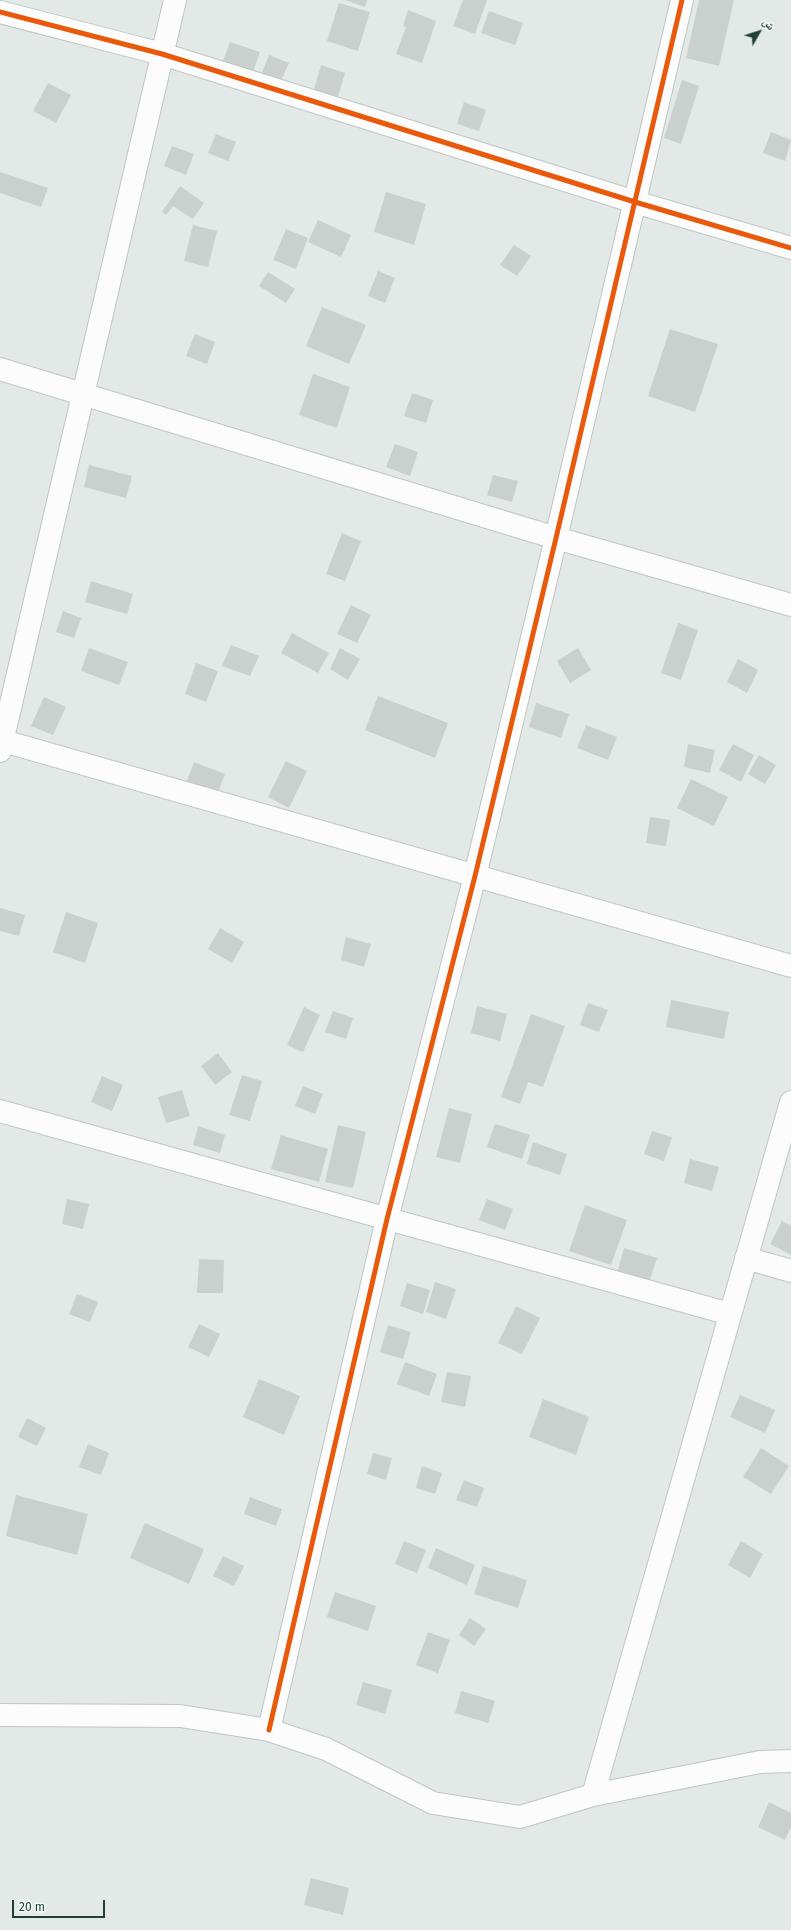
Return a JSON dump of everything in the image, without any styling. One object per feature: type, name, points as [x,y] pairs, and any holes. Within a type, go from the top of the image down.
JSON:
[{"type":"street","points":[[175,0],[1,744],[791,966]]},
{"type":"street","points":[[269,1730],[387,1219],[475,876],[682,0]]},
{"type":"street","points":[[0,12],[162,54],[635,202],[791,248]]},
{"type":"street","points":[[0,370],[556,538],[791,604]]},
{"type":"street","points":[[593,1794],[791,1102]]},
{"type":"street","points":[[0,1111],[730,1314]]},
{"type":"street","points":[[746,1258],[791,1271]]},
{"type":"street","points":[[0,1715],[180,1716],[269,1730],[326,1749],[433,1803],[520,1817],[593,1794],[760,1762],[791,1761]]},
{"type":"building","points":[[345,0],[367,0],[365,7]]},
{"type":"building","points":[[463,0],[487,0],[475,34],[453,26]]},
{"type":"building","points":[[699,0],[734,0],[719,66],[686,58]]},
{"type":"building","points":[[339,3],[370,12],[358,51],[327,41]]},
{"type":"building","points":[[408,10],[436,21],[422,63],[396,54],[406,27],[403,26]]},
{"type":"building","points":[[489,11],[523,23],[515,45],[481,33]]},
{"type":"building","points":[[230,42],[260,52],[253,72],[223,61]]},
{"type":"building","points":[[269,55],[289,63],[280,83],[261,75]]},
{"type":"building","points":[[321,65],[345,73],[336,104],[312,97]]},
{"type":"building","points":[[682,80],[699,86],[681,144],[664,138]]},
{"type":"building","points":[[48,83],[71,95],[56,123],[33,111]]},
{"type":"building","points":[[464,102],[486,110],[479,131],[457,124]]},
{"type":"building","points":[[771,132],[791,140],[785,161],[763,153]]},
{"type":"building","points":[[216,134],[236,142],[228,161],[208,153]]},
{"type":"building","points":[[172,146],[194,154],[186,175],[164,166]]},
{"type":"building","points":[[0,172],[48,188],[41,207],[0,193]]},
{"type":"building","points":[[180,186],[204,203],[193,219],[173,206],[166,215],[162,212]]},
{"type":"building","points":[[386,192],[426,204],[414,245],[374,232]]},
{"type":"building","points":[[318,220],[351,235],[341,257],[308,242]]},
{"type":"building","points":[[193,225],[217,231],[208,267],[184,261]]},
{"type":"building","points":[[286,229],[308,238],[296,269],[273,260]]},
{"type":"building","points":[[514,245],[531,256],[517,276],[500,265]]},
{"type":"building","points":[[378,271],[395,278],[385,303],[368,296]]},
{"type":"building","points":[[268,272],[295,289],[286,303],[259,286]]},
{"type":"building","points":[[322,307],[366,325],[349,364],[306,346]]},
{"type":"building","points":[[670,329],[718,344],[695,412],[648,396]]},
{"type":"building","points":[[195,334],[215,342],[207,364],[186,356]]},
{"type":"building","points":[[313,374],[350,387],[337,428],[299,415]]},
{"type":"building","points":[[412,393],[433,400],[426,423],[404,416]]},
{"type":"building","points":[[395,444],[418,452],[410,476],[386,467]]},
{"type":"building","points":[[89,465],[132,476],[126,498],[84,487]]},
{"type":"building","points":[[493,475],[518,481],[512,502],[487,495]]},
{"type":"building","points":[[342,533],[361,541],[345,581],[326,574]]},
{"type":"building","points":[[91,581],[133,594],[127,614],[85,602]]},
{"type":"building","points":[[351,605],[371,615],[357,643],[337,634]]},
{"type":"building","points":[[63,611],[81,618],[74,638],[56,632]]},
{"type":"building","points":[[678,623],[698,630],[681,680],[661,673]]},
{"type":"building","points":[[292,633],[329,653],[318,673],[281,653]]},
{"type":"building","points":[[231,645],[259,656],[250,676],[222,666]]},
{"type":"building","points":[[89,648],[128,662],[119,685],[81,671]]},
{"type":"building","points":[[340,648],[360,659],[348,680],[330,669]]},
{"type":"building","points":[[578,648],[591,670],[570,683],[557,661]]},
{"type":"building","points":[[738,659],[758,670],[747,693],[727,682]]},
{"type":"building","points":[[196,663],[218,671],[206,702],[185,694]]},
{"type":"building","points":[[378,696],[448,723],[435,758],[365,730]]},
{"type":"building","points":[[44,697],[66,707],[53,735],[31,726]]},
{"type":"building","points":[[536,703],[569,714],[561,738],[529,727]]},
{"type":"building","points":[[586,725],[617,737],[608,760],[577,748]]},
{"type":"building","points":[[688,744],[715,750],[710,773],[684,767]]},
{"type":"building","points":[[733,744],[754,755],[741,782],[719,770]]},
{"type":"building","points":[[759,755],[776,765],[765,784],[748,774]]},
{"type":"building","points":[[286,761],[307,771],[289,808],[268,797]]},
{"type":"building","points":[[194,762],[225,774],[217,795],[186,783]]},
{"type":"building","points":[[691,779],[728,797],[714,826],[677,808]]},
{"type":"building","points":[[650,817],[670,820],[666,846],[646,843]]},
{"type":"building","points":[[0,908],[25,915],[19,936],[0,931]]},
{"type":"building","points":[[66,912],[98,923],[85,963],[53,952]]},
{"type":"building","points":[[220,928],[244,942],[232,963],[208,949]]},
{"type":"building","points":[[346,937],[371,944],[364,967],[341,960]]},
{"type":"building","points":[[671,1000],[729,1012],[724,1039],[666,1027]]},
{"type":"building","points":[[588,1003],[608,1010],[599,1032],[580,1025]]},
{"type":"building","points":[[477,1006],[507,1014],[500,1041],[471,1033]]},
{"type":"building","points":[[304,1007],[320,1015],[303,1052],[287,1045]]},
{"type":"building","points":[[333,1011],[353,1018],[346,1039],[325,1032]]},
{"type":"building","points":[[531,1014],[565,1026],[543,1087],[528,1082],[520,1104],[501,1097]]},
{"type":"building","points":[[218,1053],[232,1072],[215,1085],[201,1066]]},
{"type":"building","points":[[242,1075],[262,1081],[250,1121],[229,1115]]},
{"type":"building","points":[[102,1076],[123,1085],[112,1111],[91,1102]]},
{"type":"building","points":[[303,1086],[323,1094],[315,1114],[295,1106]]},
{"type":"building","points":[[182,1090],[190,1116],[166,1123],[158,1097]]},
{"type":"building","points":[[449,1108],[472,1114],[460,1163],[436,1157]]},
{"type":"building","points":[[495,1124],[530,1135],[522,1159],[487,1147]]},
{"type":"building","points":[[338,1125],[366,1132],[353,1188],[325,1182]]},
{"type":"building","points":[[198,1126],[225,1135],[220,1153],[193,1145]]},
{"type":"building","points":[[652,1131],[672,1137],[664,1161],[644,1154]]},
{"type":"building","points":[[281,1135],[328,1149],[319,1182],[271,1169]]},
{"type":"building","points":[[533,1142],[567,1154],[560,1175],[527,1164]]},
{"type":"building","points":[[690,1159],[719,1167],[712,1191],[684,1183]]},
{"type":"building","points":[[67,1199],[89,1204],[83,1229],[62,1224]]},
{"type":"building","points":[[487,1199],[513,1209],[505,1230],[479,1220]]},
{"type":"building","points":[[585,1205],[627,1220],[611,1265],[569,1251]]},
{"type":"building","points":[[782,1221],[791,1226],[791,1255],[770,1244]]},
{"type":"building","points":[[624,1248],[657,1258],[649,1283],[617,1273]]},
{"type":"building","points":[[199,1259],[224,1260],[223,1293],[197,1293]]},
{"type":"building","points":[[435,1282],[456,1289],[446,1319],[426,1312]]},
{"type":"building","points":[[407,1283],[430,1290],[423,1314],[400,1306]]},
{"type":"building","points":[[77,1294],[98,1302],[90,1322],[69,1314]]},
{"type":"building","points":[[516,1306],[540,1318],[522,1354],[498,1343]]},
{"type":"building","points":[[199,1324],[220,1334],[209,1357],[188,1347]]},
{"type":"building","points":[[388,1325],[411,1332],[403,1359],[380,1352]]},
{"type":"building","points":[[405,1362],[437,1374],[429,1396],[397,1384]]},
{"type":"building","points":[[447,1372],[471,1376],[465,1407],[441,1402]]},
{"type":"building","points":[[259,1379],[300,1396],[284,1435],[243,1417]]},
{"type":"building","points":[[740,1395],[775,1410],[765,1433],[730,1417]]},
{"type":"building","points":[[543,1399],[589,1417],[576,1455],[529,1437]]},
{"type":"building","points":[[27,1418],[46,1428],[37,1446],[18,1437]]},
{"type":"building","points":[[88,1444],[109,1453],[101,1475],[79,1467]]},
{"type":"building","points":[[761,1448],[789,1466],[771,1494],[743,1477]]},
{"type":"building","points":[[373,1453],[392,1458],[386,1480],[367,1474]]},
{"type":"building","points":[[422,1466],[442,1473],[435,1494],[416,1488]]},
{"type":"building","points":[[464,1480],[484,1488],[477,1507],[456,1500]]},
{"type":"building","points":[[16,1495],[88,1514],[77,1555],[6,1536]]},
{"type":"building","points":[[250,1497],[282,1509],[276,1526],[244,1514]]},
{"type":"building","points":[[145,1523],[204,1549],[189,1584],[130,1558]]},
{"type":"building","points":[[404,1541],[426,1550],[417,1573],[395,1564]]},
{"type":"building","points":[[741,1541],[763,1554],[750,1578],[728,1565]]},
{"type":"building","points":[[436,1548],[475,1565],[467,1585],[428,1568]]},
{"type":"building","points":[[223,1556],[244,1566],[234,1586],[213,1576]]},
{"type":"building","points":[[483,1566],[527,1580],[518,1608],[474,1594]]},
{"type":"building","points":[[335,1592],[376,1606],[368,1631],[327,1617]]},
{"type":"building","points":[[470,1618],[486,1629],[474,1646],[459,1635]]},
{"type":"building","points":[[428,1632],[450,1640],[438,1673],[416,1665]]},
{"type":"building","points":[[363,1682],[392,1690],[385,1714],[356,1705]]},
{"type":"building","points":[[461,1691],[495,1701],[488,1723],[455,1713]]},
{"type":"building","points":[[769,1802],[791,1813],[791,1827],[785,1840],[758,1827]]},
{"type":"building","points":[[311,1878],[349,1888],[343,1915],[304,1905]]},
{"type":"cycle path","points":[[269,1730],[387,1219],[475,876],[682,0]]},
{"type":"cycle path","points":[[0,12],[162,54],[635,202],[791,248]]}]
